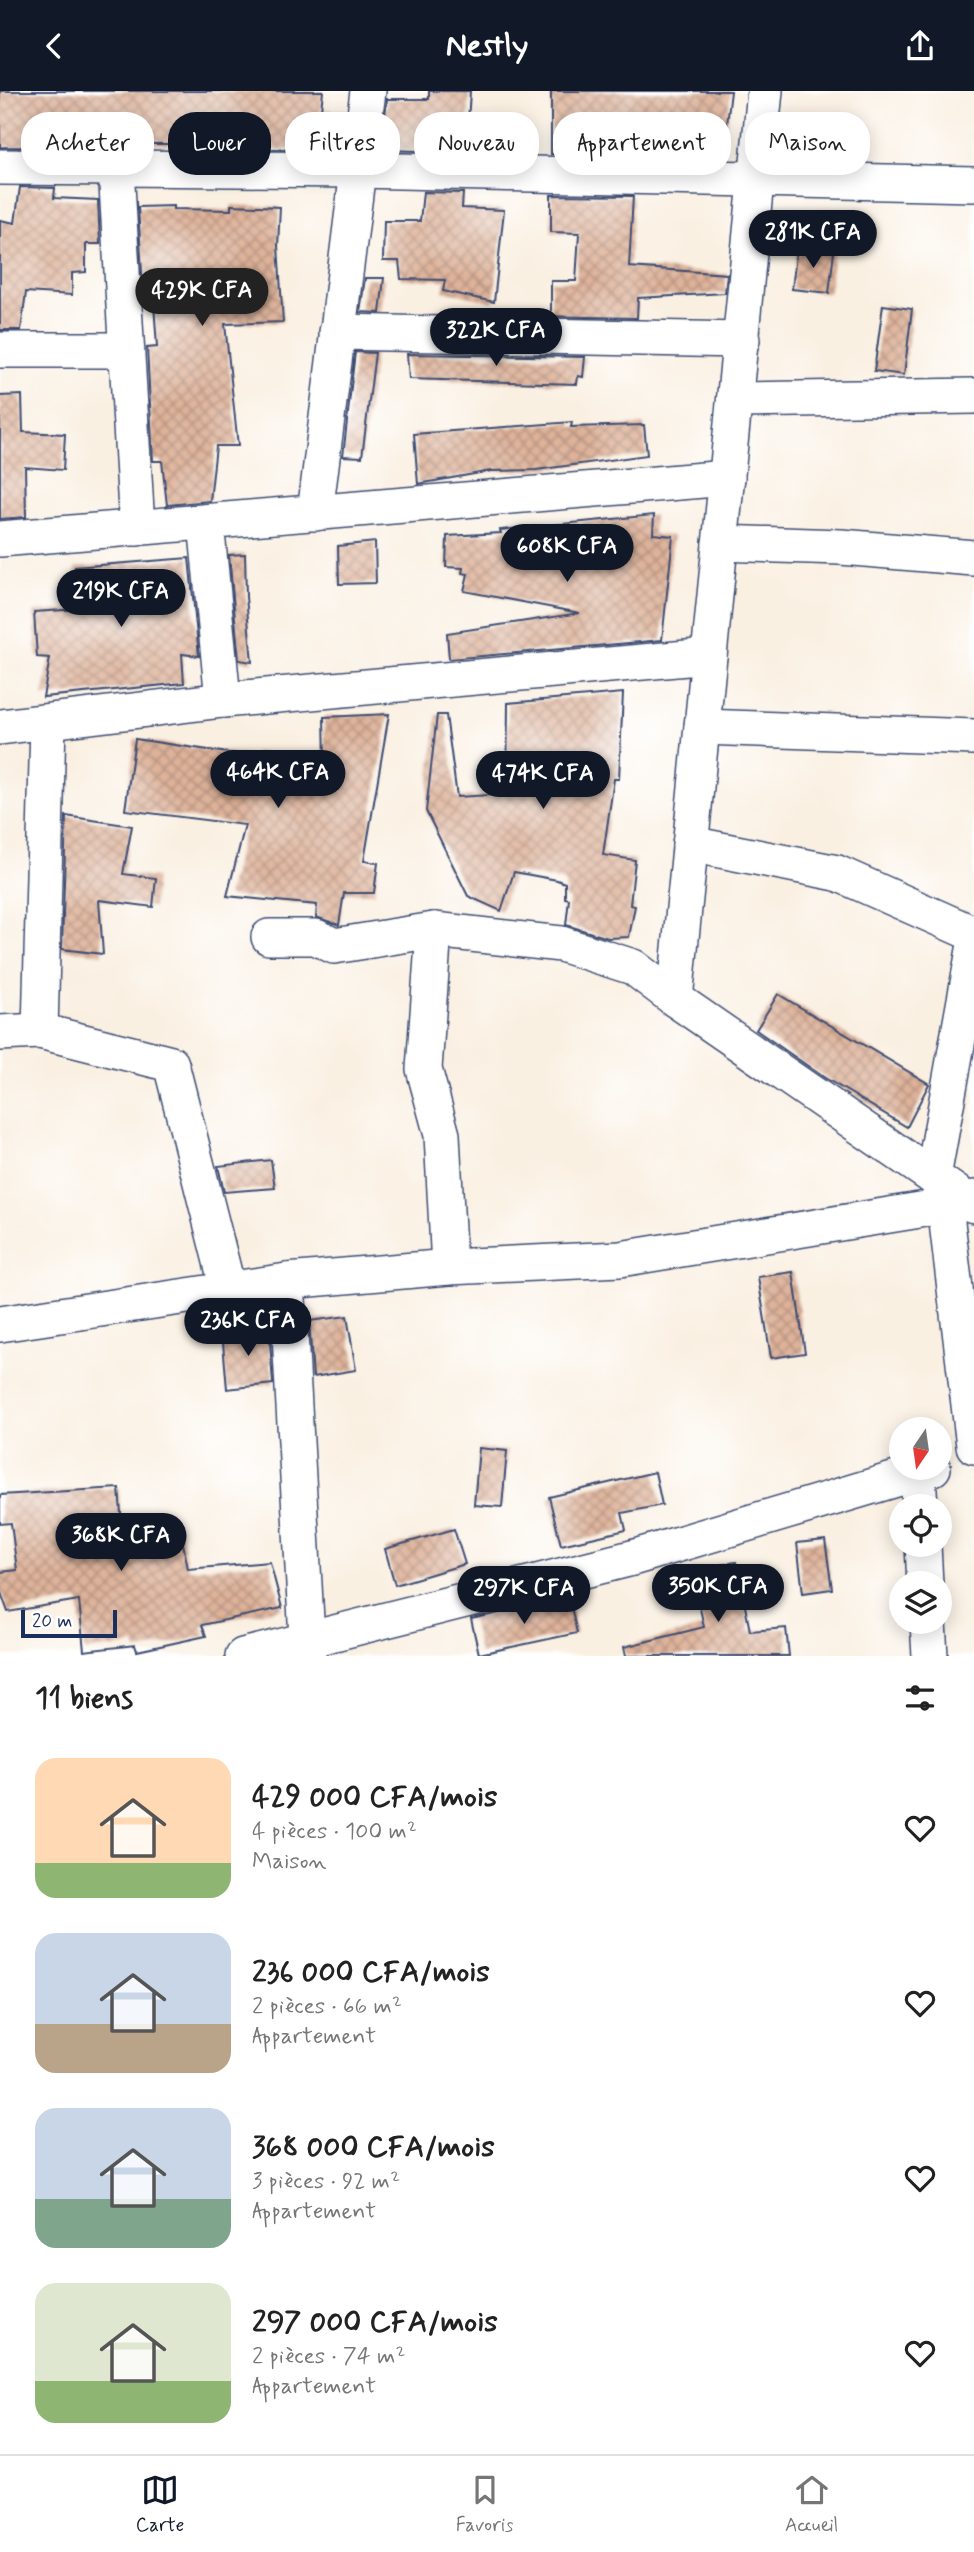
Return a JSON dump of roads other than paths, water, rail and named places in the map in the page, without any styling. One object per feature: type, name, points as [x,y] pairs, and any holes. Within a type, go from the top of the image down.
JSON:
[{"type":"street","points":[[365,112],[368,91]]},
{"type":"street","points":[[675,999],[765,91]]},
{"type":"street","points":[[0,167],[21,167]]},
{"type":"street","points":[[154,168],[285,169]]},
{"type":"street","points":[[400,171],[974,184]]},
{"type":"street","points":[[116,175],[137,528]]},
{"type":"street","points":[[315,513],[356,175]]},
{"type":"street","points":[[337,331],[742,340]]},
{"type":"street","points":[[0,350],[126,350]]},
{"type":"street","points":[[736,400],[974,396]]},
{"type":"street","points":[[0,539],[727,478]]},
{"type":"street","points":[[206,522],[223,700]]},
{"type":"street","points":[[720,543],[841,547],[974,558]]},
{"type":"street","points":[[0,727],[223,700],[709,656]]},
{"type":"street","points":[[40,1031],[48,723]]},
{"type":"street","points":[[702,727],[974,737]]},
{"type":"street","points":[[690,844],[837,873],[974,934]]},
{"type":"street","points":[[435,929],[424,1069],[442,1135],[449,1267]]},
{"type":"street","points":[[269,937],[316,937],[334,946],[435,929],[561,944],[633,967],[959,1198]]},
{"type":"street","points":[[974,950],[959,1198],[974,1446]]},
{"type":"street","points":[[0,1033],[40,1031],[171,1064],[228,1289]]},
{"type":"street","points":[[0,1324],[287,1281],[449,1267],[621,1259],[959,1198]]},
{"type":"street","points":[[287,1281],[307,1649]]},
{"type":"street","points":[[952,1462],[974,1456]]},
{"type":"street","points":[[243,1656],[307,1649],[632,1558],[890,1481]]},
{"type":"street","points":[[929,1634],[930,1656]]}]
